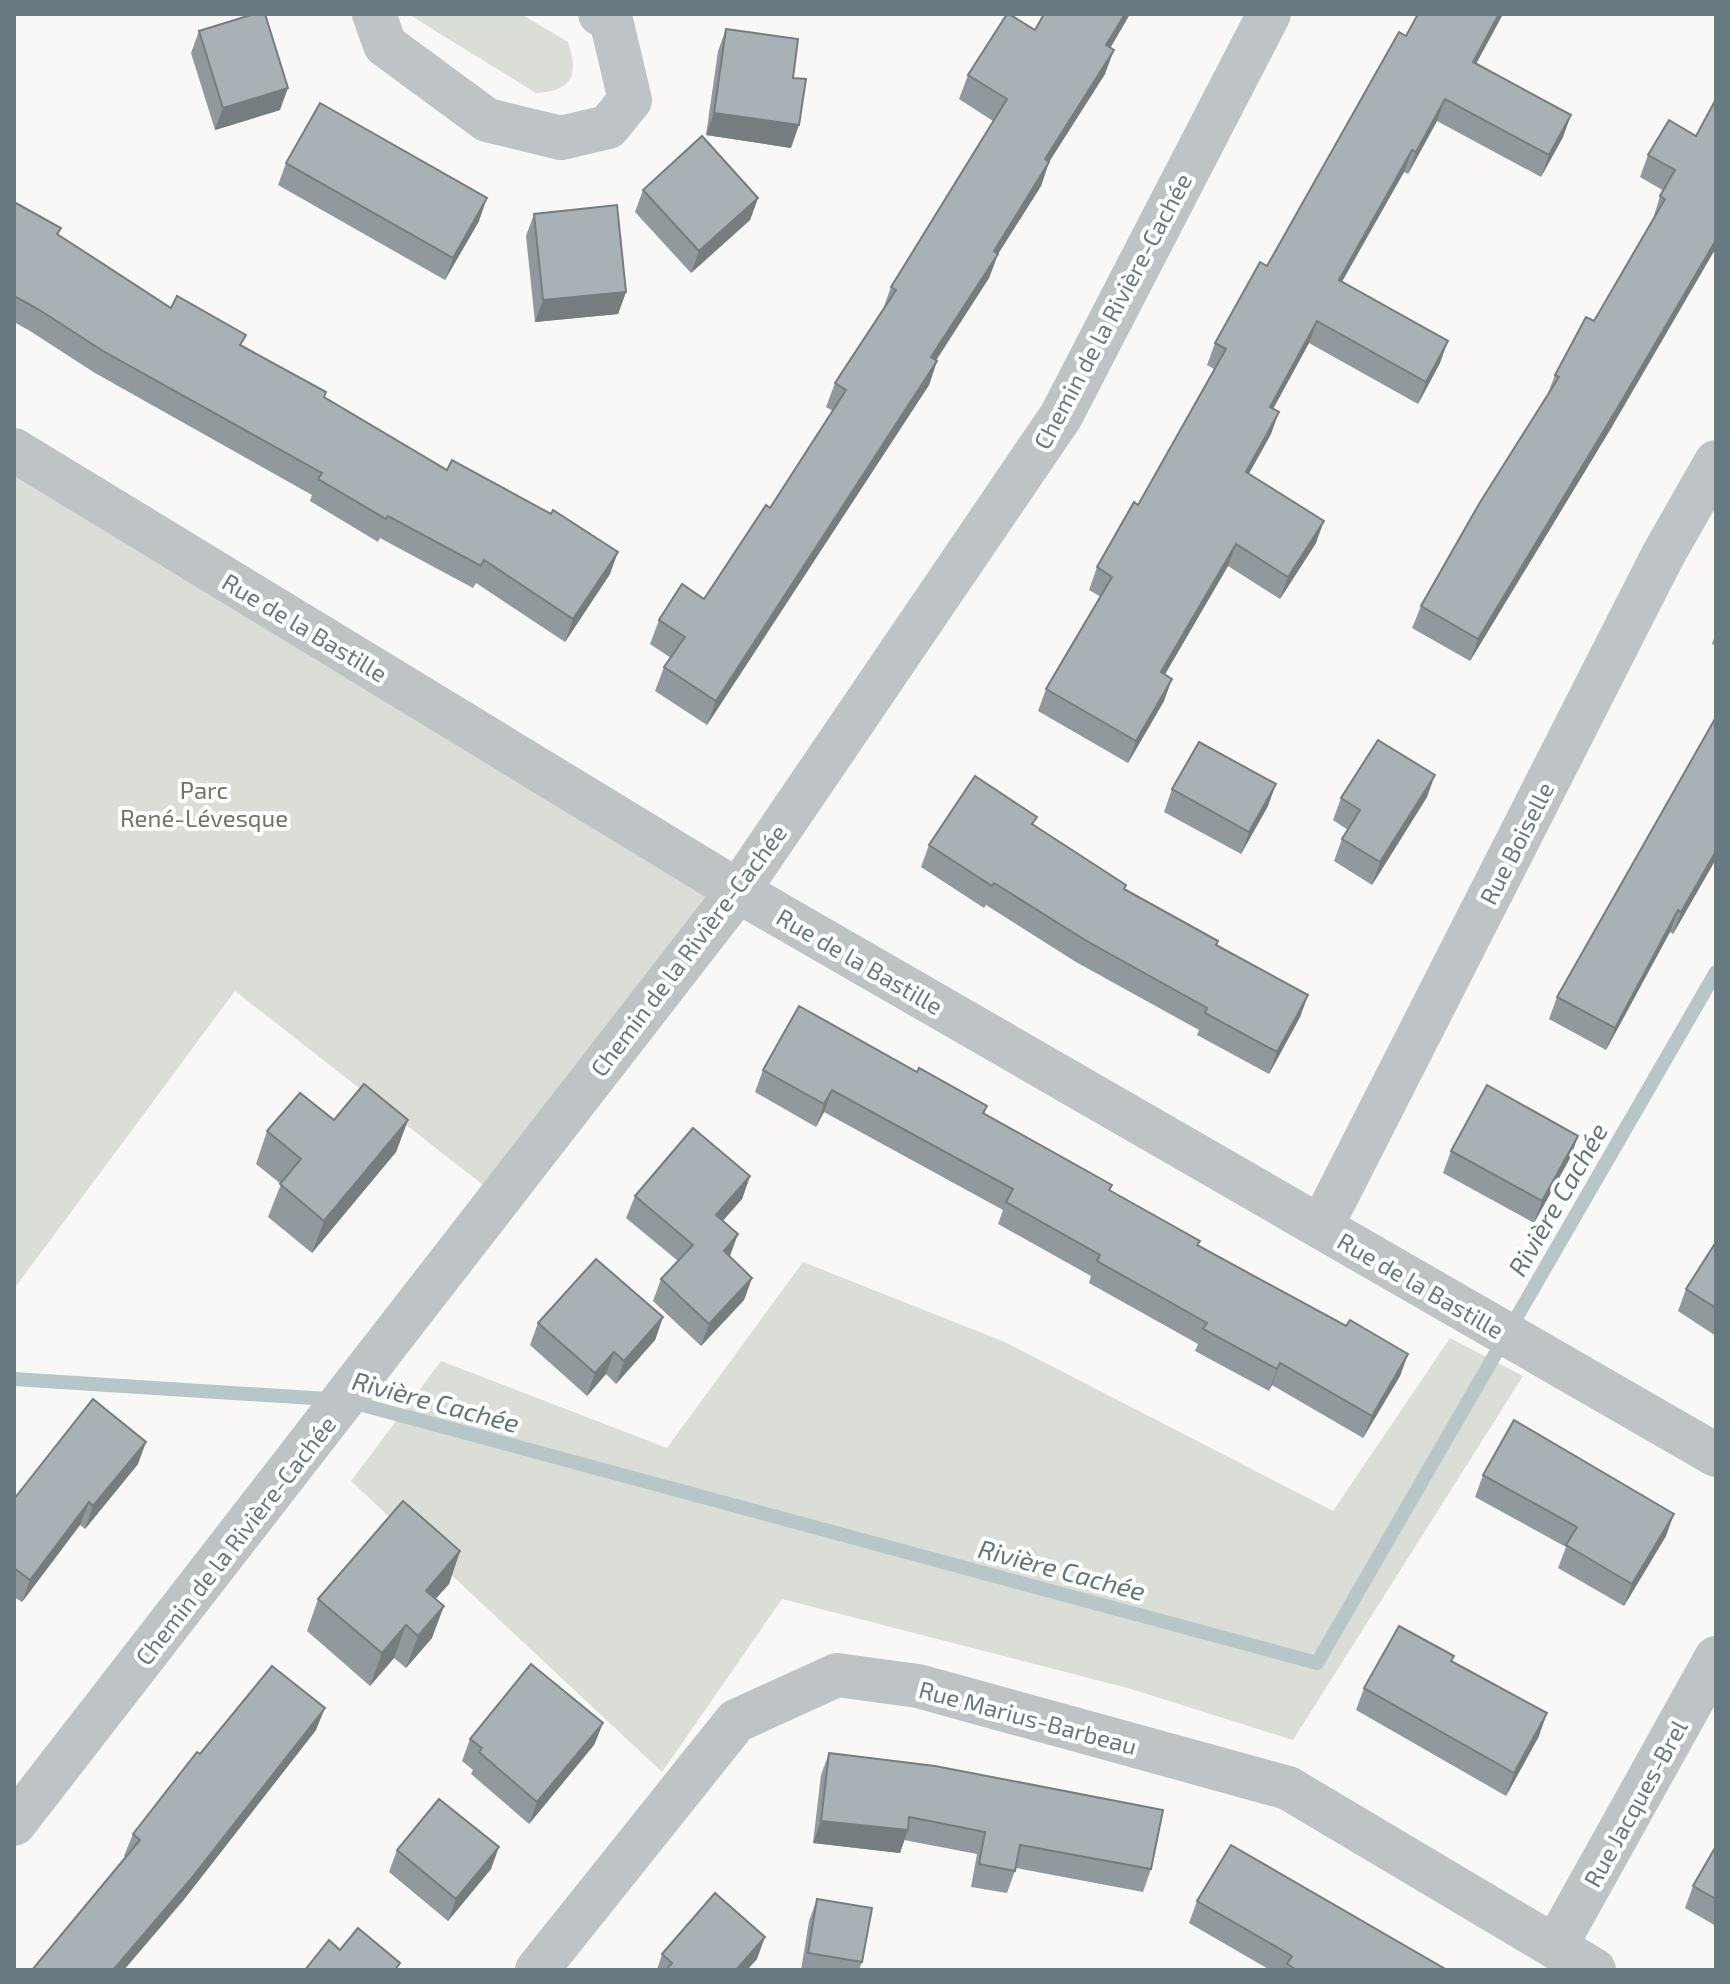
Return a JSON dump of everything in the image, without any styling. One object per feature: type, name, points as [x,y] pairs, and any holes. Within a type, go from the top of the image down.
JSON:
[{"type":"street","points":[[374,14],[385,45],[487,120],[561,138],[608,127],[630,100],[611,20],[600,14]]},
{"type":"street","name":"Chemin de la Rivière-Cachée","points":[[14,1824],[738,891],[1061,416],[1269,14]]},
{"type":"street","name":"Rue de la Bastille","points":[[14,450],[738,891],[1716,1455]]},
{"type":"street","name":"Rue Boiselle","points":[[1321,1227],[1663,555],[1716,462]]},
{"type":"street","name":"Rue Jacques-Brel","points":[[1555,1947],[1716,1658]]},
{"type":"street","name":"Rue Marius-Barbeau","points":[[537,1970],[736,1721],[837,1675],[918,1686],[1288,1788],[1594,1970]]},
{"type":"green space","points":[[408,14],[521,14],[568,42],[573,63],[570,79],[558,89],[536,93]]},
{"type":"green space","name":"Parc René-Lévesque","points":[[14,465],[723,892],[483,1185],[235,991],[14,1289]]},
{"type":"green space","points":[[803,1262],[1005,1342],[1333,1511],[1450,1338],[1523,1376],[1293,1740],[1131,1689],[782,1599],[662,1772],[351,1481],[441,1361],[667,1448]]},
{"type":"building","points":[[254,14],[265,14],[288,88],[223,108],[199,31]]},
{"type":"building","points":[[1007,14],[1035,30],[1044,14],[1125,14],[1106,45],[1114,50],[1045,159],[1049,162],[994,251],[998,254],[931,357],[937,361],[716,701],[664,667],[685,637],[659,620],[682,584],[704,599],[766,505],[770,508],[846,390],[835,383],[896,290],[891,287],[1007,99],[968,75]]},
{"type":"building","points":[[1418,14],[1499,14],[1473,62],[1571,115],[1549,155],[1445,99],[1416,152],[1412,150],[1339,280],[1448,341],[1426,382],[1317,321],[1270,407],[1279,412],[1246,472],[1324,521],[1288,577],[1236,544],[1161,672],[1172,679],[1136,741],[1046,689],[1112,577],[1097,567],[1134,502],[1138,505],[1226,349],[1215,343],[1260,262],[1267,266],[1399,32],[1406,36]]},
{"type":"building","points":[[726,29],[798,39],[793,78],[806,79],[799,125],[714,113]]},
{"type":"building","points":[[1716,99],[1716,240],[1478,639],[1421,606],[1479,504],[1559,377],[1555,375],[1586,317],[1594,321],[1665,199],[1660,196],[1675,170],[1648,155],[1669,120],[1696,136]]},
{"type":"building","points":[[320,103],[487,198],[453,258],[286,163]]},
{"type":"building","points":[[702,136],[758,198],[699,251],[643,190]]},
{"type":"building","points":[[14,202],[61,228],[57,234],[171,308],[177,296],[246,335],[240,345],[326,392],[324,397],[447,470],[452,460],[551,514],[553,510],[618,552],[573,619],[484,560],[481,566],[388,516],[386,519],[318,479],[322,473],[103,351],[14,296]]},
{"type":"building","points":[[617,205],[626,292],[543,300],[534,214]]},
{"type":"building","points":[[1716,717],[1716,851],[1681,912],[1678,910],[1615,1028],[1557,997]]},
{"type":"building","points":[[1378,740],[1435,775],[1380,862],[1342,839],[1360,810],[1341,798]]},
{"type":"building","points":[[1199,742],[1276,784],[1249,832],[1172,789]]},
{"type":"building","points":[[975,776],[1037,817],[1032,824],[1126,885],[1124,889],[1218,941],[1216,945],[1308,995],[1277,1052],[1205,1013],[1207,1008],[1085,940],[994,883],[992,886],[929,845]]},
{"type":"building","points":[[799,1006],[917,1072],[919,1068],[987,1106],[983,1113],[1112,1185],[1109,1190],[1200,1241],[1197,1245],[1346,1326],[1350,1320],[1408,1354],[1372,1416],[1280,1363],[1277,1369],[1203,1329],[1207,1323],[1097,1261],[1100,1255],[1006,1202],[1013,1189],[832,1090],[824,1104],[763,1070]]},
{"type":"building","points":[[364,1084],[408,1120],[324,1221],[280,1184],[301,1159],[267,1131],[300,1093],[334,1120]]},
{"type":"building","points":[[1487,1085],[1578,1136],[1542,1201],[1451,1151]]},
{"type":"building","points":[[693,1128],[750,1176],[716,1215],[738,1234],[724,1251],[752,1278],[709,1324],[661,1279],[693,1245],[635,1196]]},
{"type":"building","points":[[1716,1242],[1716,1308],[1686,1289]]},
{"type":"building","points":[[596,1259],[663,1317],[624,1361],[614,1352],[595,1373],[538,1323]]},
{"type":"building","points":[[93,1399],[146,1442],[93,1506],[89,1502],[30,1580],[14,1568],[14,1499]]},
{"type":"building","points":[[1514,1420],[1674,1514],[1632,1584],[1566,1545],[1577,1527],[1483,1475]]},
{"type":"building","points":[[403,1501],[460,1551],[426,1591],[444,1606],[418,1636],[406,1625],[382,1653],[318,1599]]},
{"type":"building","points":[[1399,1626],[1454,1656],[1451,1661],[1547,1713],[1514,1773],[1364,1688]]},
{"type":"building","points":[[531,1664],[603,1723],[537,1802],[479,1752],[482,1748],[470,1739]]},
{"type":"building","points":[[272,1666],[325,1708],[190,1880],[116,1970],[32,1970],[140,1840],[133,1834],[197,1752],[200,1754]]},
{"type":"building","points":[[829,1753],[935,1766],[1163,1810],[1151,1869],[1020,1845],[1015,1871],[979,1864],[985,1832],[909,1817],[908,1830],[821,1821]]},
{"type":"building","points":[[439,1799],[499,1847],[456,1899],[397,1850]]},
{"type":"building","points":[[1231,1845],[1447,1970],[1297,1970],[1287,1964],[1292,1956],[1197,1901]]},
{"type":"building","points":[[1716,1846],[1716,1899],[1693,1886]]},
{"type":"building","points":[[715,1893],[765,1937],[736,1970],[666,1970],[672,1963],[662,1954]]},
{"type":"building","points":[[817,1899],[872,1908],[862,1962],[808,1953]]},
{"type":"building","points":[[358,1928],[400,1963],[395,1970],[305,1970],[329,1940],[340,1950]]},
{"type":"waterway","name":"Rivière Cachée","points":[[14,1379],[344,1400],[1317,1663],[1716,972]]}]
